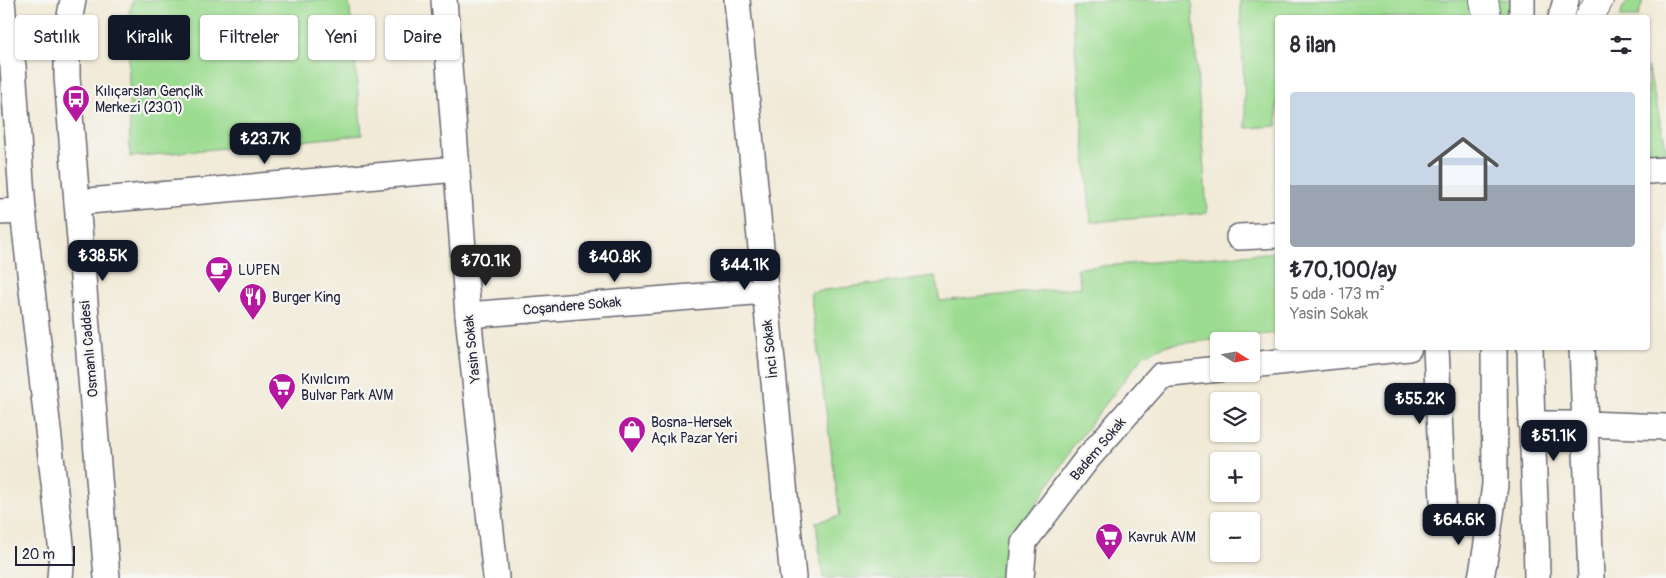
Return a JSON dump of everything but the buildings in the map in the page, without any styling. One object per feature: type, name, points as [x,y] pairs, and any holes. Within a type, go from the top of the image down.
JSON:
[{"type":"highway","points":[[1484,0],[1486,15]]},
{"type":"highway","points":[[1592,15],[1599,0]]},
{"type":"street","name":"Osmanlı Caddesi","points":[[73,0],[66,32],[67,77],[108,573]]},
{"type":"street","name":"Yasin Sokak","points":[[444,0],[468,315],[496,578]]},
{"type":"street","name":"İnci Sokak","points":[[737,0],[793,578]]},
{"type":"street","points":[[1522,0],[1522,15]]},
{"type":"street","points":[[1562,15],[1566,0]]},
{"type":"street","points":[[2,14],[13,66],[11,212],[62,553],[60,578]]},
{"type":"street","points":[[77,202],[457,169]]},
{"type":"street","points":[[1650,170],[1666,170]]},
{"type":"street","points":[[1239,237],[1275,235]]},
{"type":"street","name":"Coşandere Sokak","points":[[468,315],[765,291]]},
{"type":"street","points":[[1260,364],[1390,350]]},
{"type":"street","points":[[1436,350],[1443,501]]},
{"type":"street","points":[[1481,578],[1495,485],[1494,350]]},
{"type":"street","points":[[1530,350],[1531,424],[1536,496],[1538,573]]},
{"type":"street","points":[[1582,350],[1591,578]]},
{"type":"street","name":"Badem Sokak","points":[[1021,578],[1024,542],[1087,459],[1161,375],[1210,370]]},
{"type":"street","points":[[1531,424],[1666,427]]},
{"type":"street","points":[[1462,578],[1472,566],[1488,534]]},
{"type":"street","points":[[56,578],[62,553]]},
{"type":"green space","points":[[133,0],[349,0],[350,15],[308,15],[308,60],[355,60],[362,135],[130,157],[129,60],[190,60],[190,15],[129,15]]},
{"type":"green space","points":[[1071,0],[1192,0],[1207,213],[1091,222]]},
{"type":"green space","points":[[1240,0],[1469,0],[1471,15],[1275,15],[1275,126],[1246,128]]},
{"type":"green space","points":[[1493,0],[1514,0],[1512,15],[1498,15]]},
{"type":"green space","points":[[1630,0],[1643,0],[1639,15],[1621,15],[1623,7]]},
{"type":"green space","points":[[1650,76],[1666,147],[1666,152],[1650,152]]},
{"type":"green space","points":[[1275,252],[1275,333],[1260,335],[1260,332],[1210,332],[1210,340],[1167,345],[1143,356],[1074,445],[1009,547],[1006,578],[823,578],[816,522],[840,516],[810,292],[935,276],[940,301],[1081,287],[1077,268]]},
{"type":"place","name":"Kılıçarslan Gençlik Merkezi (2301)","points":[[76,123]]},
{"type":"place","name":"LUPEN","points":[[219,294]]},
{"type":"place","name":"Burger King","points":[[253,321]]},
{"type":"place","name":"Kıvılcım Bulvar Park AVM","points":[[282,411]]},
{"type":"place","name":"Bosna-Hersek Açık Pazar Yeri","points":[[632,454]]},
{"type":"place","name":"Kavruk AVM","points":[[1109,561]]}]
